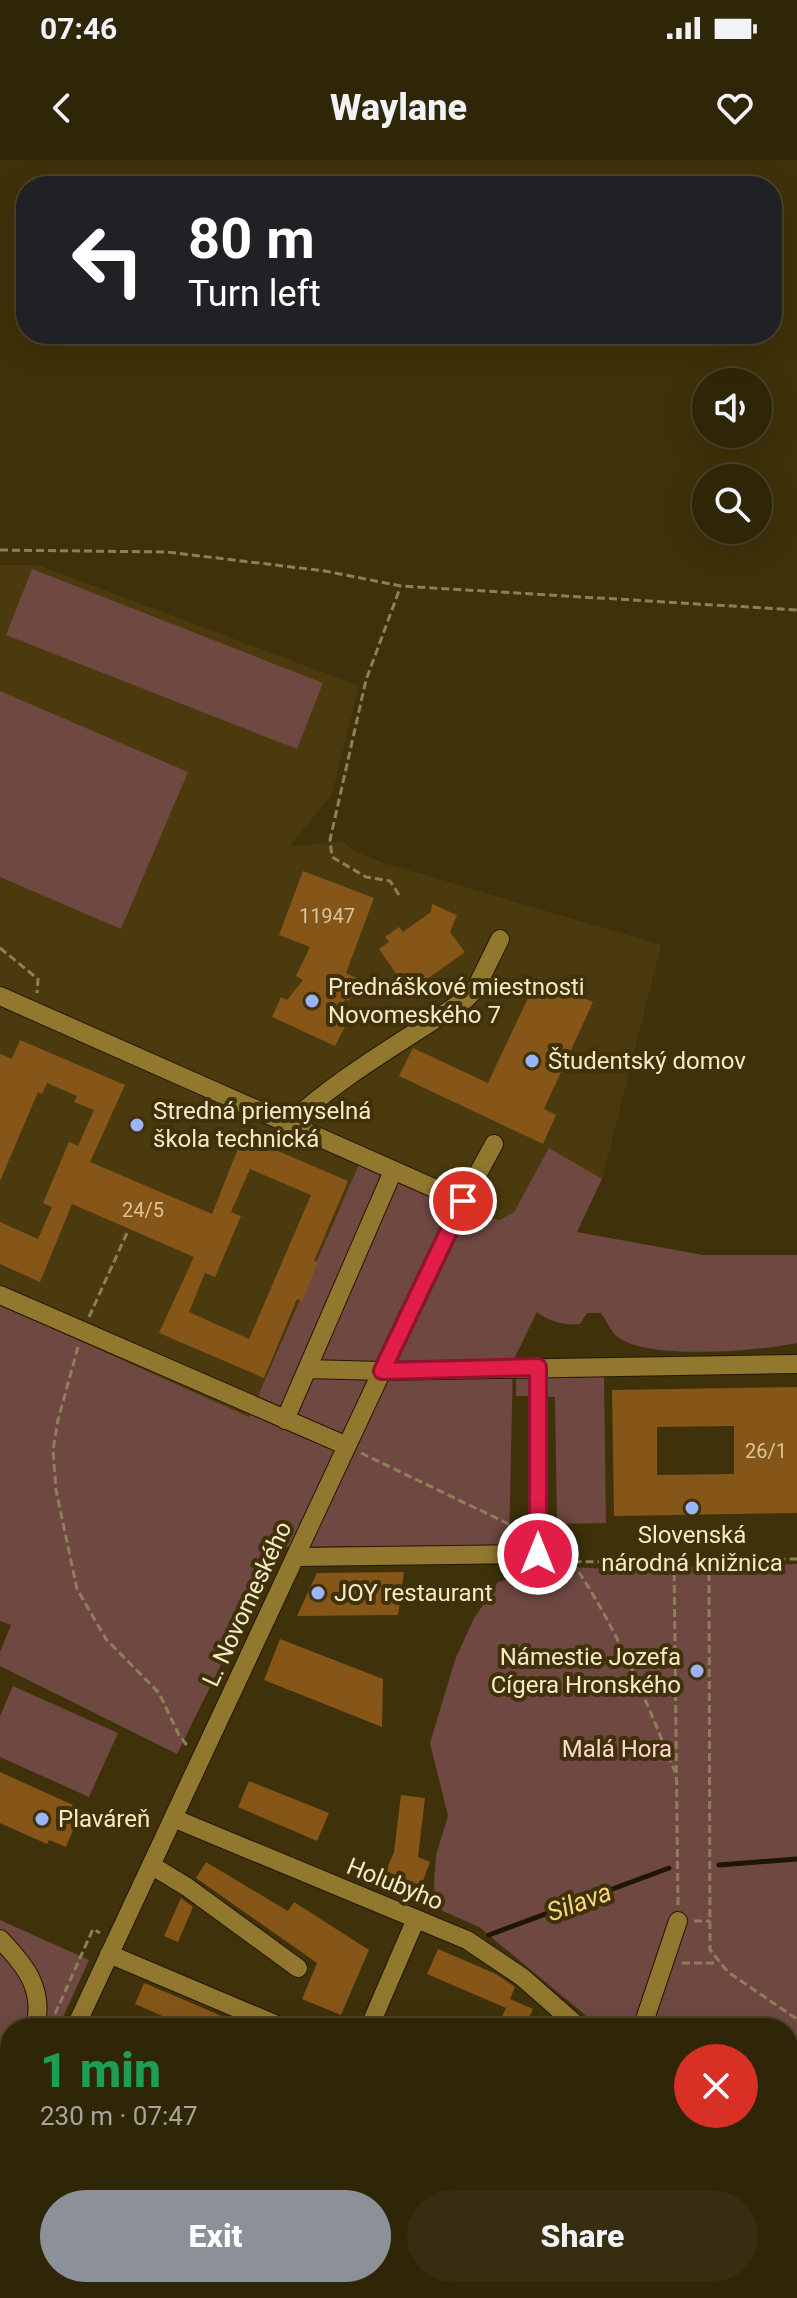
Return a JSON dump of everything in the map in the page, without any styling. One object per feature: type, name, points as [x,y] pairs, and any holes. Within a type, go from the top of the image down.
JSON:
[{"type":"street","points":[[288,1125],[315,1100],[355,1071],[466,999],[475,990],[500,939]]},
{"type":"street","points":[[0,996],[463,1201]]},
{"type":"street","name":"L. Novomeského","points":[[79,2018],[107,1945],[151,1865],[382,1371],[463,1201],[494,1144]]},
{"type":"street","points":[[285,1420],[393,1171]]},
{"type":"street","points":[[0,1295],[347,1446]]},
{"type":"street","points":[[307,1369],[382,1371],[797,1364]]},
{"type":"street","points":[[296,1557],[538,1554],[538,1367]]},
{"type":"street","name":"Holubyho","points":[[173,1818],[467,1940],[493,1955],[568,2018]]},
{"type":"street","points":[[151,1865],[298,1968]]},
{"type":"street","points":[[373,2018],[416,1919]]},
{"type":"street","points":[[645,2018],[678,1921]]},
{"type":"street","points":[[0,1939],[25,1965],[36,1984],[42,2018]]},
{"type":"street","points":[[107,1945],[263,2018]]},
{"type":"path","points":[[0,550],[167,552],[325,571],[401,586],[797,610]]},
{"type":"path","points":[[399,895],[390,881],[366,877],[332,857],[330,840],[366,680],[401,586]]},
{"type":"path","points":[[0,948],[38,979],[32,1010]]},
{"type":"path","points":[[58,1420],[53,1450],[56,1490],[77,1589],[106,1639],[159,1693],[179,1735],[192,1751]]},
{"type":"path","points":[[347,1446],[519,1529]]},
{"type":"path","points":[[538,1554],[567,1554],[599,1602],[640,1682],[676,1775]]},
{"type":"path","points":[[572,1562],[797,1559]]},
{"type":"path","points":[[674,1561],[678,1921]]},
{"type":"path","points":[[709,1561],[710,1950],[718,1963],[796,2018]]},
{"type":"path","points":[[47,2018],[93,1929],[107,1945]]},
{"type":"path","points":[[665,1962],[718,1963]]},
{"type":"path","points":[[785,2010],[797,2013]]},
{"type":"shaded area","name":"Stredná priemyselná škola technická","points":[[0,565],[38,565],[359,686],[332,794],[289,847],[342,841],[356,852],[384,863],[661,945],[602,1179],[549,1149],[514,1212],[500,1220],[478,1215],[443,1200],[278,1533],[0,1666],[0,1652],[11,1625],[0,1621]]},
{"type":"green space","points":[[32,569],[323,683],[297,749],[6,635]]},
{"type":"green space","points":[[0,691],[188,772],[121,929],[0,877]]},
{"type":"green space","points":[[549,1148],[602,1179],[577,1232],[703,1255],[797,1255],[797,1343],[733,1351],[655,1349],[619,1338],[601,1313],[587,1313],[580,1324],[574,1324],[557,1322],[537,1312],[513,1361],[509,1545],[279,1547],[177,1754],[0,1666],[0,1652],[11,1625],[0,1621],[0,1305],[249,1417],[360,1162],[478,1215],[500,1220],[514,1212]]},
{"type":"green space","points":[[516,1373],[604,1377],[606,1523],[557,1524],[555,1397],[516,1396]]},
{"type":"green space","name":"Malá Hora","points":[[797,1564],[797,2018],[589,2018],[479,1927],[436,1908],[436,1855],[448,1816],[430,1743],[455,1660],[473,1620],[498,1582],[556,1566],[608,1569]]},
{"type":"green space","points":[[13,1686],[118,1733],[89,1797],[0,1757],[0,1716]]},
{"type":"green space","points":[[0,1920],[89,1960],[63,2018],[0,2018]]},
{"type":"building","points":[[303,871],[374,898],[346,973],[360,980],[349,1001],[345,999],[339,1024],[345,1027],[335,1046],[272,1017],[281,997],[287,1000],[303,980],[296,976],[310,947],[279,935]]},
{"type":"building","points":[[432,904],[457,915],[450,932],[465,952],[409,992],[379,949],[389,942],[385,937],[399,927],[403,932],[431,912]]},
{"type":"building","name":"Študentský domov","points":[[538,977],[593,1002],[544,1109],[556,1115],[543,1144],[399,1076],[413,1048],[488,1083]]},
{"type":"building","points":[[20,1040],[125,1085],[90,1162],[212,1214],[243,1136],[348,1181],[314,1261],[318,1262],[302,1301],[297,1299],[264,1378],[159,1333],[194,1257],[72,1204],[40,1282],[0,1264],[0,1222],[38,1239],[52,1207],[43,1203],[69,1142],[78,1146],[94,1110],[74,1102],[77,1096],[47,1083],[42,1094],[38,1092],[0,1181],[0,1054],[12,1059]],"holes":[[[250,1169],[311,1195],[249,1339],[189,1312],[205,1273],[215,1277],[241,1216],[231,1212]]]},
{"type":"building","points":[[797,1387],[797,1513],[614,1516],[612,1390]],"holes":[[[734,1426],[734,1474],[657,1475],[657,1427]]]},
{"type":"building","points":[[404,1572],[398,1615],[297,1616],[317,1573]]},
{"type":"building","points":[[280,1639],[383,1679],[382,1727],[264,1680]]},
{"type":"building","points":[[0,1772],[82,1809],[66,1847],[49,1840],[47,1844],[0,1823]]},
{"type":"building","points":[[249,1781],[329,1813],[317,1841],[238,1807]]},
{"type":"building","points":[[401,1795],[425,1798],[418,1857],[430,1862],[421,1886],[386,1871],[394,1852]]},
{"type":"building","points":[[206,1862],[288,1911],[294,1902],[369,1950],[341,2015],[302,1999],[317,1963],[196,1878]]},
{"type":"building","points":[[181,1898],[193,1907],[178,1942],[164,1936]]},
{"type":"building","points":[[438,1949],[496,1974],[515,1987],[510,1999],[533,2009],[529,2018],[502,2018],[506,2008],[427,1974]]},
{"type":"building","points":[[144,1983],[226,2018],[167,2018],[135,2004]]},
{"type":"waterway","name":"Silava","points":[[719,1865],[797,1859]]},
{"type":"waterway","name":"Silava","points":[[489,1935],[669,1868]]},
{"type":"place","name":"Prednáškové miestnosti Novomeského 7","points":[[312,1001]]},
{"type":"place","name":"Študentský domov","points":[[532,1061]]},
{"type":"place","name":"Stredná priemyselná škola technická","points":[[137,1125]]},
{"type":"place","name":"Slovenská národná knižnica","points":[[692,1508]]},
{"type":"place","name":"JOY restaurant","points":[[318,1593]]},
{"type":"place","name":"Námestie Jozefa Cígera Hronského","points":[[697,1671]]},
{"type":"place","name":"Plaváreň","points":[[42,1819]]},
{"type":"route","points":[[463,1201],[382,1371],[538,1367],[538,1554]]}]
